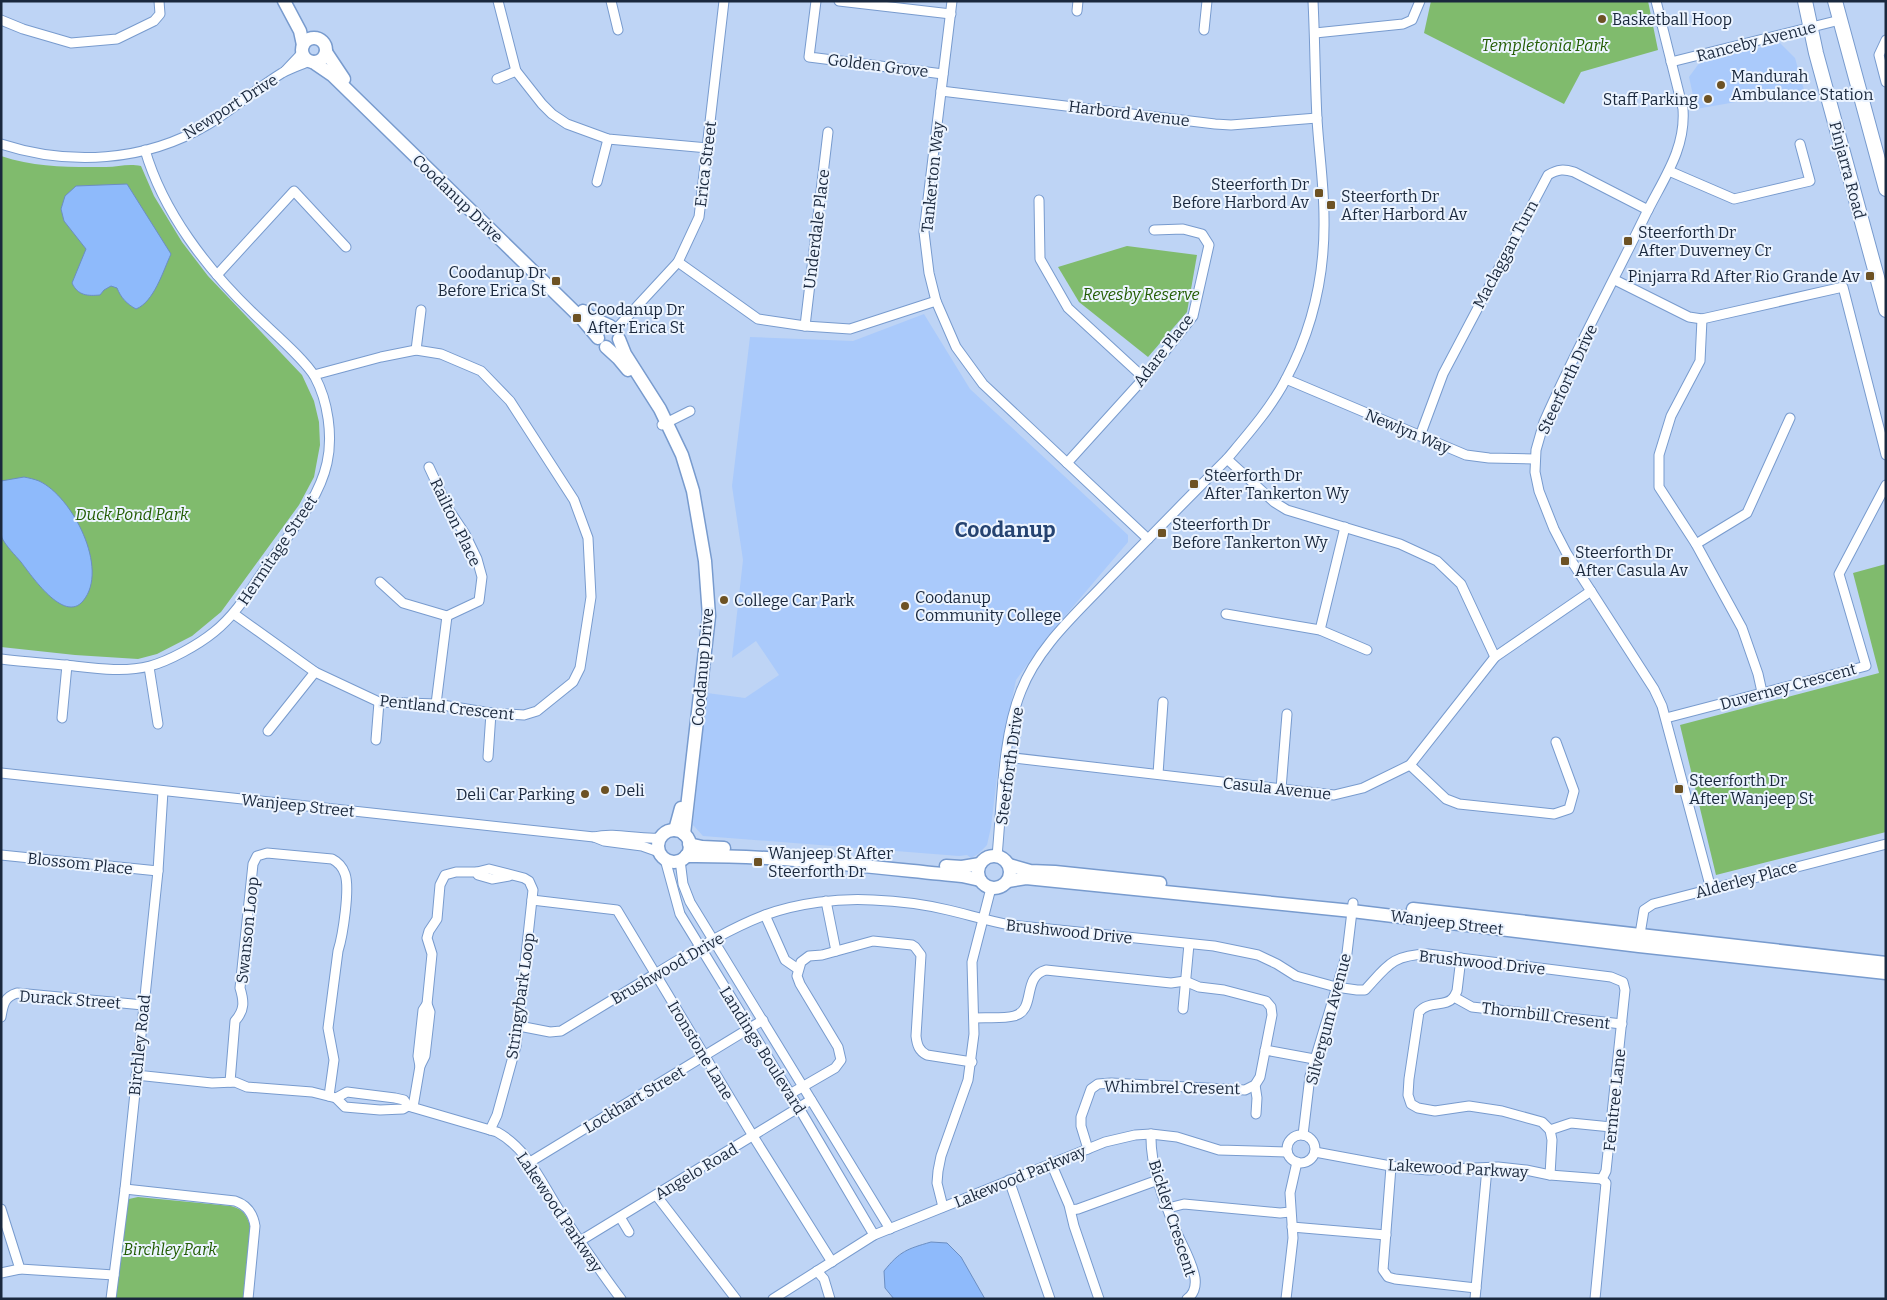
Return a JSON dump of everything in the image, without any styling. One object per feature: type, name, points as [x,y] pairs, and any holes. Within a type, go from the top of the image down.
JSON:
[{"type":"main road","points":[[284,1],[309,52],[320,60],[326,52]]},
{"type":"main road","name":"Coodanup Drive","points":[[291,1],[309,52],[582,319],[626,368],[664,423]]},
{"type":"main road","name":"Pinjarra Road","points":[[1804,1],[1886,310]]},
{"type":"main road","name":"Pinjarra Road","points":[[1835,1],[1886,189]]},
{"type":"main road","name":"Coodanup Drive","points":[[309,52],[323,43],[336,69],[352,88],[585,313],[615,332],[625,354],[652,394],[680,467],[690,501],[699,554],[702,592],[699,657],[681,807],[683,845]]},
{"type":"main road","points":[[600,330],[615,332],[613,347],[602,343],[600,330]]},
{"type":"main road","points":[[683,845],[675,862],[662,855],[658,847],[660,838],[667,832],[683,845],[751,857],[962,876],[980,880],[992,888],[1000,887],[1008,881],[1009,865],[997,856],[987,857],[980,864],[978,872],[980,880]]},
{"type":"main road","points":[[683,845],[962,867],[980,864]]},
{"type":"main road","name":"Wanjeep Street","points":[[1009,865],[1030,871],[1055,872],[1639,941],[1886,973]]},
{"type":"main road","name":"Wanjeep Street","points":[[1008,881],[1026,878],[1353,907]]},
{"type":"main road","name":"Wanjeep Street","points":[[1639,941],[1886,963]]},
{"type":"street","points":[[1,20],[23,29],[71,43],[117,39],[154,22],[160,14],[159,1]]},
{"type":"street","points":[[498,1],[516,71],[530,91],[552,114],[567,124],[608,139],[708,148]]},
{"type":"street","points":[[611,1],[618,30]]},
{"type":"street","name":"Erica Street","points":[[615,332],[678,262],[699,217],[724,1]]},
{"type":"street","name":"Golden Grove","points":[[816,1],[809,57],[943,74]]},
{"type":"street","points":[[839,1],[951,14]]},
{"type":"street","name":"Tankerton Way","points":[[952,1],[924,232],[929,273],[936,301],[956,347],[983,384],[1148,539]]},
{"type":"street","points":[[1204,30],[1207,1]]},
{"type":"street","name":"Steerforth Drive","points":[[997,856],[1006,757],[1013,717],[1020,692],[1029,673],[1057,634],[1227,459],[1264,413],[1286,379],[1309,323],[1322,259],[1324,202],[1317,118],[1313,1]]},
{"type":"street","points":[[1315,33],[1403,24],[1412,20],[1420,1]]},
{"type":"street","name":"Steerforth Drive","points":[[1656,1],[1683,109],[1684,124],[1680,144],[1669,171],[1544,422],[1535,459],[1535,472],[1539,491],[1554,529],[1567,554],[1654,689],[1666,718],[1711,889]]},
{"type":"street","name":"Ranceby Avenue","points":[[1671,62],[1840,20]]},
{"type":"street","points":[[1886,40],[1879,55],[1886,82]]},
{"type":"street","name":"Newport Drive","points":[[1,144],[44,156],[75,158],[110,157],[145,150],[171,142],[205,126],[284,73],[309,52]]},
{"type":"street","points":[[497,79],[516,71]]},
{"type":"street","name":"Harbord Avenue","points":[[941,91],[1215,124],[1317,118]]},
{"type":"street","name":"Underdale Place","points":[[805,326],[828,132]]},
{"type":"street","points":[[597,182],[608,139]]},
{"type":"street","points":[[1669,171],[1734,199],[1810,181],[1800,144]]},
{"type":"street","name":"Hermitage Street","points":[[1,659],[107,670],[149,666],[170,658],[212,633],[234,614],[312,501],[328,462],[329,422],[322,394],[314,375],[233,294],[188,237],[168,204],[152,172],[145,150]]},
{"type":"street","name":"Maclaggan Turn","points":[[1420,436],[1443,374],[1548,175],[1556,170],[1574,172],[1648,210]]},
{"type":"street","points":[[217,275],[294,191],[346,247]]},
{"type":"street","points":[[1039,200],[1040,260],[1068,308],[1144,378]]},
{"type":"street","name":"Adare Place","points":[[1066,462],[1144,378],[1193,316],[1209,245],[1202,234],[1183,230],[1154,230]]},
{"type":"street","points":[[678,262],[758,319],[805,326],[850,329],[936,301]]},
{"type":"street","points":[[1615,280],[1689,317],[1702,319],[1843,287],[1886,455]]},
{"type":"street","points":[[416,350],[420,310]]},
{"type":"street","points":[[1702,319],[1700,361],[1671,416],[1659,455],[1659,487],[1696,544],[1742,628],[1758,674],[1762,692]]},
{"type":"street","name":"Pentland Crescent","points":[[234,614],[315,672],[379,702],[436,704],[524,716],[537,711],[573,682],[580,668],[591,597],[588,538],[574,500],[510,401],[481,371],[441,354],[416,350],[381,357],[314,375]]},
{"type":"street","name":"Newlyn Way","points":[[1286,379],[1466,455],[1489,458],[1535,459]]},
{"type":"street","points":[[664,423],[690,411]]},
{"type":"street","points":[[1696,544],[1747,513],[1790,418]]},
{"type":"street","points":[[1227,459],[1274,502],[1287,510],[1400,544],[1438,561],[1461,584],[1496,657]]},
{"type":"street","name":"Railton Place","points":[[429,467],[449,510],[472,548],[482,577],[479,601],[447,616]]},
{"type":"street","name":"Duverney Crescent","points":[[1666,718],[1866,666],[1839,574],[1886,485]]},
{"type":"street","points":[[1320,630],[1346,527]]},
{"type":"street","points":[[380,582],[403,603],[447,616],[436,704]]},
{"type":"street","name":"Casula Avenue","points":[[1006,757],[1334,796],[1363,788],[1410,766],[1496,657],[1591,591]]},
{"type":"street","points":[[1226,614],[1320,630],[1367,650]]},
{"type":"street","points":[[62,718],[66,666]]},
{"type":"street","points":[[149,666],[158,724]]},
{"type":"street","points":[[268,731],[315,672]]},
{"type":"street","points":[[376,740],[379,702]]},
{"type":"street","points":[[1158,774],[1163,702]]},
{"type":"street","points":[[488,757],[491,713]]},
{"type":"street","points":[[1281,789],[1287,714]]},
{"type":"street","points":[[1410,766],[1446,798],[1459,804],[1554,814],[1569,809],[1574,791],[1556,742]]},
{"type":"street","name":"Wanjeep Street","points":[[1,774],[594,837],[604,841],[642,846],[662,855]]},
{"type":"street","name":"Birchley Road","points":[[111,1299],[125,1189],[158,871],[163,791]]},
{"type":"street","name":"Wanjeep Street","points":[[594,837],[606,834],[660,838]]},
{"type":"street","name":"Alderley Place","points":[[1639,941],[1643,914],[1647,907],[1886,844]]},
{"type":"street","name":"Landings Boulevard","points":[[683,845],[683,884],[690,902],[890,1229]]},
{"type":"street","name":"Swanson Loop","points":[[230,1082],[235,1021],[240,1016],[244,1000],[240,988],[253,864],[257,856],[268,853],[332,860],[337,862],[345,873],[347,885],[342,939],[338,951],[328,1028],[334,1060],[332,1097]]},
{"type":"street","name":"Blossom Place","points":[[1,855],[158,871]]},
{"type":"street","name":"Landings Boulevard","points":[[662,855],[680,914],[799,1108],[874,1235]]},
{"type":"street","name":"Stringybark Loop","points":[[411,1106],[420,1066],[425,1056],[430,1012],[427,1004],[432,960],[427,938],[437,919],[440,885],[445,875],[456,872],[489,870],[520,877],[528,881],[533,890],[519,1026],[516,1046],[497,1115],[490,1130]]},
{"type":"street","points":[[943,1207],[937,1183],[938,1171],[941,1156],[963,1097],[972,1062],[974,1018],[972,962],[992,888]]},
{"type":"street","name":"Ironstone Lane","points":[[532,900],[617,910],[704,1056],[832,1262]]},
{"type":"street","name":"Brushwood Drive","points":[[519,1026],[550,1032],[561,1031],[714,940],[765,915],[826,901],[872,900],[909,903],[948,910],[983,920],[1214,946],[1258,955],[1296,976],[1336,987],[1357,990],[1365,990],[1384,968],[1397,959],[1412,955],[1428,954],[1611,977],[1623,982],[1626,990]]},
{"type":"street","points":[[826,901],[836,952]]},
{"type":"street","name":"Silvergum Avenue","points":[[1304,1135],[1310,1076],[1347,953],[1353,907]]},
{"type":"street","points":[[765,915],[785,960],[798,969]]},
{"type":"street","points":[[790,1094],[835,1068],[841,1060],[841,1054],[800,984],[797,976],[798,969],[804,959],[873,942],[912,945],[916,947],[921,955],[916,1022],[917,1044],[920,1049],[927,1055],[972,1062]]},
{"type":"street","points":[[1183,1009],[1189,944]]},
{"type":"street","points":[[1461,958],[1457,991],[1454,997],[1448,1002],[1430,1004],[1419,1012],[1409,1079],[1408,1095],[1411,1104],[1418,1108],[1435,1111],[1469,1106],[1502,1111],[1542,1122],[1550,1130],[1552,1140],[1550,1175]]},
{"type":"street","name":"Whimbrel Cresent","points":[[974,1018],[1015,1016],[1023,1011],[1027,1004],[1033,979],[1038,972],[1046,970],[1171,983],[1185,981],[1199,987],[1224,990],[1266,1001],[1271,1007],[1272,1015],[1260,1077],[1254,1085],[1245,1090],[1111,1083],[1098,1084],[1091,1089],[1081,1117],[1081,1126],[1088,1149]]},
{"type":"street","name":"Ferntree Lane","points":[[1595,1299],[1606,1183],[1602,1179],[1606,1171],[1626,990]]},
{"type":"street","name":"Durack Street","points":[[1,1017],[4,1001],[10,995],[24,993],[143,1005]]},
{"type":"street","name":"Thornbill Cresent","points":[[1454,997],[1472,1007],[1622,1024]]},
{"type":"street","name":"Lockhart Street","points":[[530,1162],[763,1020]]},
{"type":"street","points":[[1265,1050],[1314,1059]]},
{"type":"street","name":"Lakewood Parkway","points":[[136,1075],[212,1083],[235,1082],[247,1087],[312,1092],[332,1097],[345,1106],[387,1110],[403,1109],[411,1106]]},
{"type":"street","name":"Whimbrel Cresent","points":[[1254,1085],[1257,1098],[1256,1114]]},
{"type":"street","name":"Lakewood Parkway","points":[[332,1097],[347,1092],[395,1098],[404,1100],[411,1106],[503,1135],[530,1162],[580,1241],[620,1299]]},
{"type":"street","name":"Angelo Road","points":[[580,1241],[811,1100]]},
{"type":"street","points":[[1550,1130],[1571,1123],[1611,1127]]},
{"type":"street","name":"Lakewood Parkway","points":[[773,1299],[874,1235],[1051,1163],[1113,1140],[1135,1135],[1151,1134],[1177,1137],[1219,1150],[1287,1152]]},
{"type":"street","name":"Bickley Crescent","points":[[1151,1134],[1152,1163],[1177,1232],[1188,1254],[1195,1279],[1194,1289],[1191,1296],[1187,1299]]},
{"type":"street","points":[[1304,1135],[1310,1138],[1314,1144],[1315,1152],[1305,1162],[1297,1162],[1287,1152],[1288,1143],[1295,1136],[1304,1135]]},
{"type":"street","name":"Lakewood Parkway","points":[[1315,1152],[1391,1166],[1428,1170],[1487,1168],[1526,1170],[1550,1175],[1602,1179]]},
{"type":"street","points":[[1286,1299],[1293,1246],[1290,1193],[1297,1162]]},
{"type":"street","points":[[1051,1163],[1071,1210],[1074,1226],[1099,1299]]},
{"type":"street","points":[[1391,1166],[1383,1270],[1388,1277],[1395,1279],[1476,1288]]},
{"type":"street","points":[[1475,1299],[1487,1168]]},
{"type":"street","points":[[1009,1180],[1050,1299]]},
{"type":"street","points":[[1071,1210],[1158,1180]]},
{"type":"street","points":[[125,1189],[235,1201],[249,1209],[254,1217],[255,1226],[248,1299]]},
{"type":"street","points":[[656,1195],[736,1299]]},
{"type":"street","points":[[1168,1208],[1184,1204],[1280,1213],[1290,1212]]},
{"type":"street","points":[[1,1209],[20,1269]]},
{"type":"street","points":[[620,1217],[628,1232]]},
{"type":"street","points":[[1292,1228],[1386,1235]]},
{"type":"street","points":[[1,1273],[20,1269],[114,1275]]},
{"type":"street","points":[[817,1271],[824,1279],[830,1299]]},
{"type":"shaded area","points":[[1780,43],[1795,58],[1804,90],[1696,109],[1689,77],[1700,62]]},
{"type":"shaded area","points":[[127,184],[171,254],[153,293],[148,300],[136,309],[120,295],[117,288],[111,286],[100,295],[91,295],[80,293],[74,287],[72,283],[86,249],[64,221],[61,209],[65,196],[76,186]]},
{"type":"shaded area","name":"Coodanup Community College","points":[[924,314],[970,389],[1128,535],[1128,542],[1048,636],[1016,680],[999,760],[991,827],[987,845],[978,854],[971,858],[967,855],[959,856],[703,836],[693,825],[707,693],[745,698],[779,675],[756,641],[732,658],[743,560],[732,486],[750,337],[853,341]]},
{"type":"shaded area","points":[[24,477],[39,481],[51,489],[75,517],[84,535],[90,553],[92,571],[90,587],[83,601],[75,606],[67,606],[49,595],[32,577],[2,538],[1,481]]},
{"type":"shaded area","points":[[931,1242],[947,1243],[961,1257],[985,1299],[894,1299],[885,1288],[884,1271],[904,1252]]},
{"type":"green space","name":"Templetonia Park","points":[[1431,1],[1648,1],[1658,50],[1581,72],[1564,104],[1424,33]]},
{"type":"green space","name":"Duck Pond Park","points":[[1,156],[27,163],[53,166],[141,166],[154,196],[182,242],[208,276],[302,375],[314,401],[319,422],[320,445],[314,477],[299,505],[221,612],[192,636],[157,654],[138,659],[75,655],[1,647]]},
{"type":"green space","name":"Revesby Reserve","points":[[1127,246],[1197,255],[1187,312],[1148,357],[1079,302],[1058,267]]},
{"type":"green space","points":[[1886,564],[1886,832],[1716,875],[1680,725],[1879,673],[1853,573]]},
{"type":"green space","name":"Birchley Park","points":[[138,1197],[231,1206],[243,1212],[249,1222],[251,1231],[244,1299],[115,1299],[124,1208],[129,1199]]},
{"type":"place","name":"Basketball Hoop","points":[[1602,19]]},
{"type":"place","name":"Mandurah Ambulance Station","points":[[1721,85]]},
{"type":"place","name":"Staff Parking","points":[[1708,99]]},
{"type":"place","name":"Steerforth Dr Before Harbord Av","points":[[1319,193]]},
{"type":"place","name":"Steerforth Dr After Harbord Av","points":[[1331,205]]},
{"type":"place","name":"Steerforth Dr After Duverney Cr","points":[[1628,241]]},
{"type":"place","name":"Pinjarra Rd After Rio Grande Av","points":[[1870,276]]},
{"type":"place","name":"Coodanup Dr Before Erica St","points":[[556,281]]},
{"type":"place","name":"Coodanup Dr After Erica St","points":[[577,318]]},
{"type":"place","name":"Steerforth Dr After Tankerton Wy","points":[[1194,484]]},
{"type":"place","name":"Steerforth Dr Before Tankerton Wy","points":[[1162,533]]},
{"type":"place","name":"Steerforth Dr After Casula Av","points":[[1565,561]]},
{"type":"place","name":"College Car Park","points":[[724,600]]},
{"type":"place","name":"Coodanup Community College","points":[[905,606]]},
{"type":"place","name":"Steerforth Dr After Wanjeep St","points":[[1679,789]]},
{"type":"place","name":"Deli","points":[[605,790]]},
{"type":"place","name":"Deli Car Parking","points":[[585,794]]},
{"type":"place","name":"Wanjeep St After Steerforth Dr","points":[[758,862]]},
{"type":"district","name":"Coodanup","points":[[1005,530]]}]
